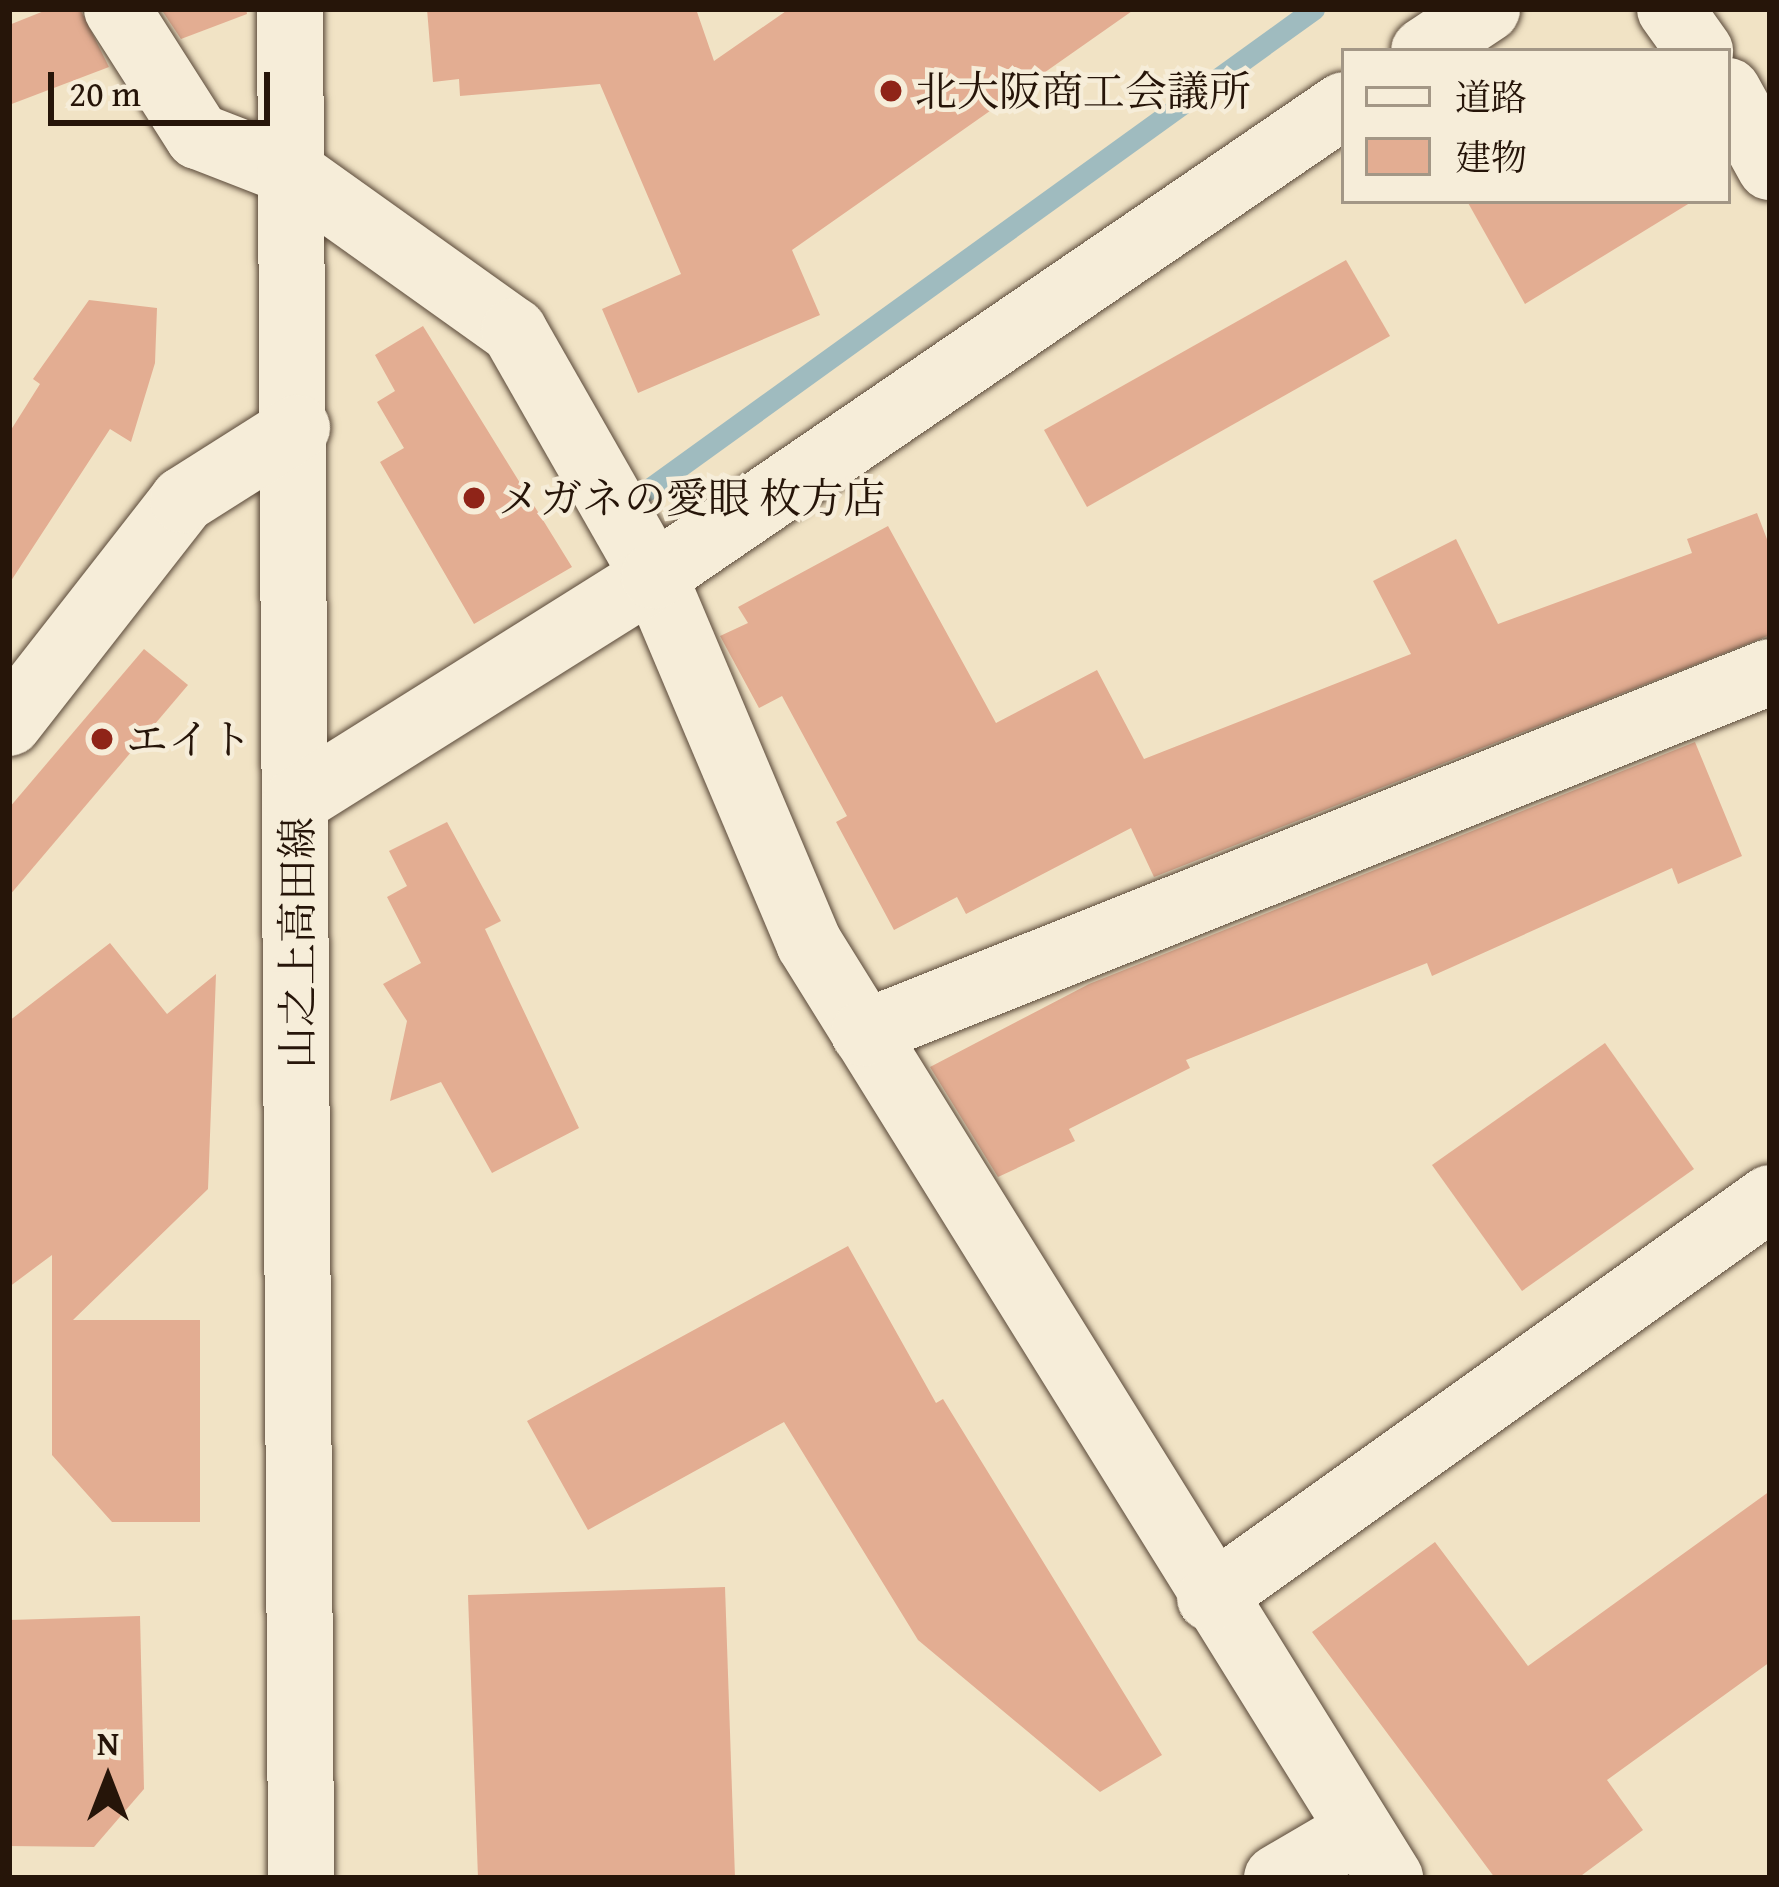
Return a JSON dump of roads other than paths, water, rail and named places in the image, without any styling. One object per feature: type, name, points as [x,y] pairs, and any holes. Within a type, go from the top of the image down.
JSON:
[{"type":"street","points":[[117,9],[198,136],[291,172],[514,331],[654,576],[809,943],[1210,1598],[1374,1854],[1277,1878]]},
{"type":"street","name":"山之上高田線","points":[[290,9],[297,428],[301,1878]]},
{"type":"street","points":[[1428,48],[1486,9]]},
{"type":"street","points":[[1670,9],[1698,48]]},
{"type":"street","points":[[1731,96],[1770,167]]},
{"type":"street","points":[[296,801],[654,576],[1341,107]]},
{"type":"street","points":[[9,723],[183,500],[297,428]]},
{"type":"street","points":[[864,1033],[1770,672]]},
{"type":"street","points":[[1210,1598],[1770,1198]]},
{"type":"waterway","points":[[646,491],[1314,9]]},
{"type":"place","name":"北大阪商工会議所","points":[[891,91]]},
{"type":"place","name":"メガネの愛眼 枚方店","points":[[474,498]]},
{"type":"place","name":"エイト","points":[[102,739]]}]
